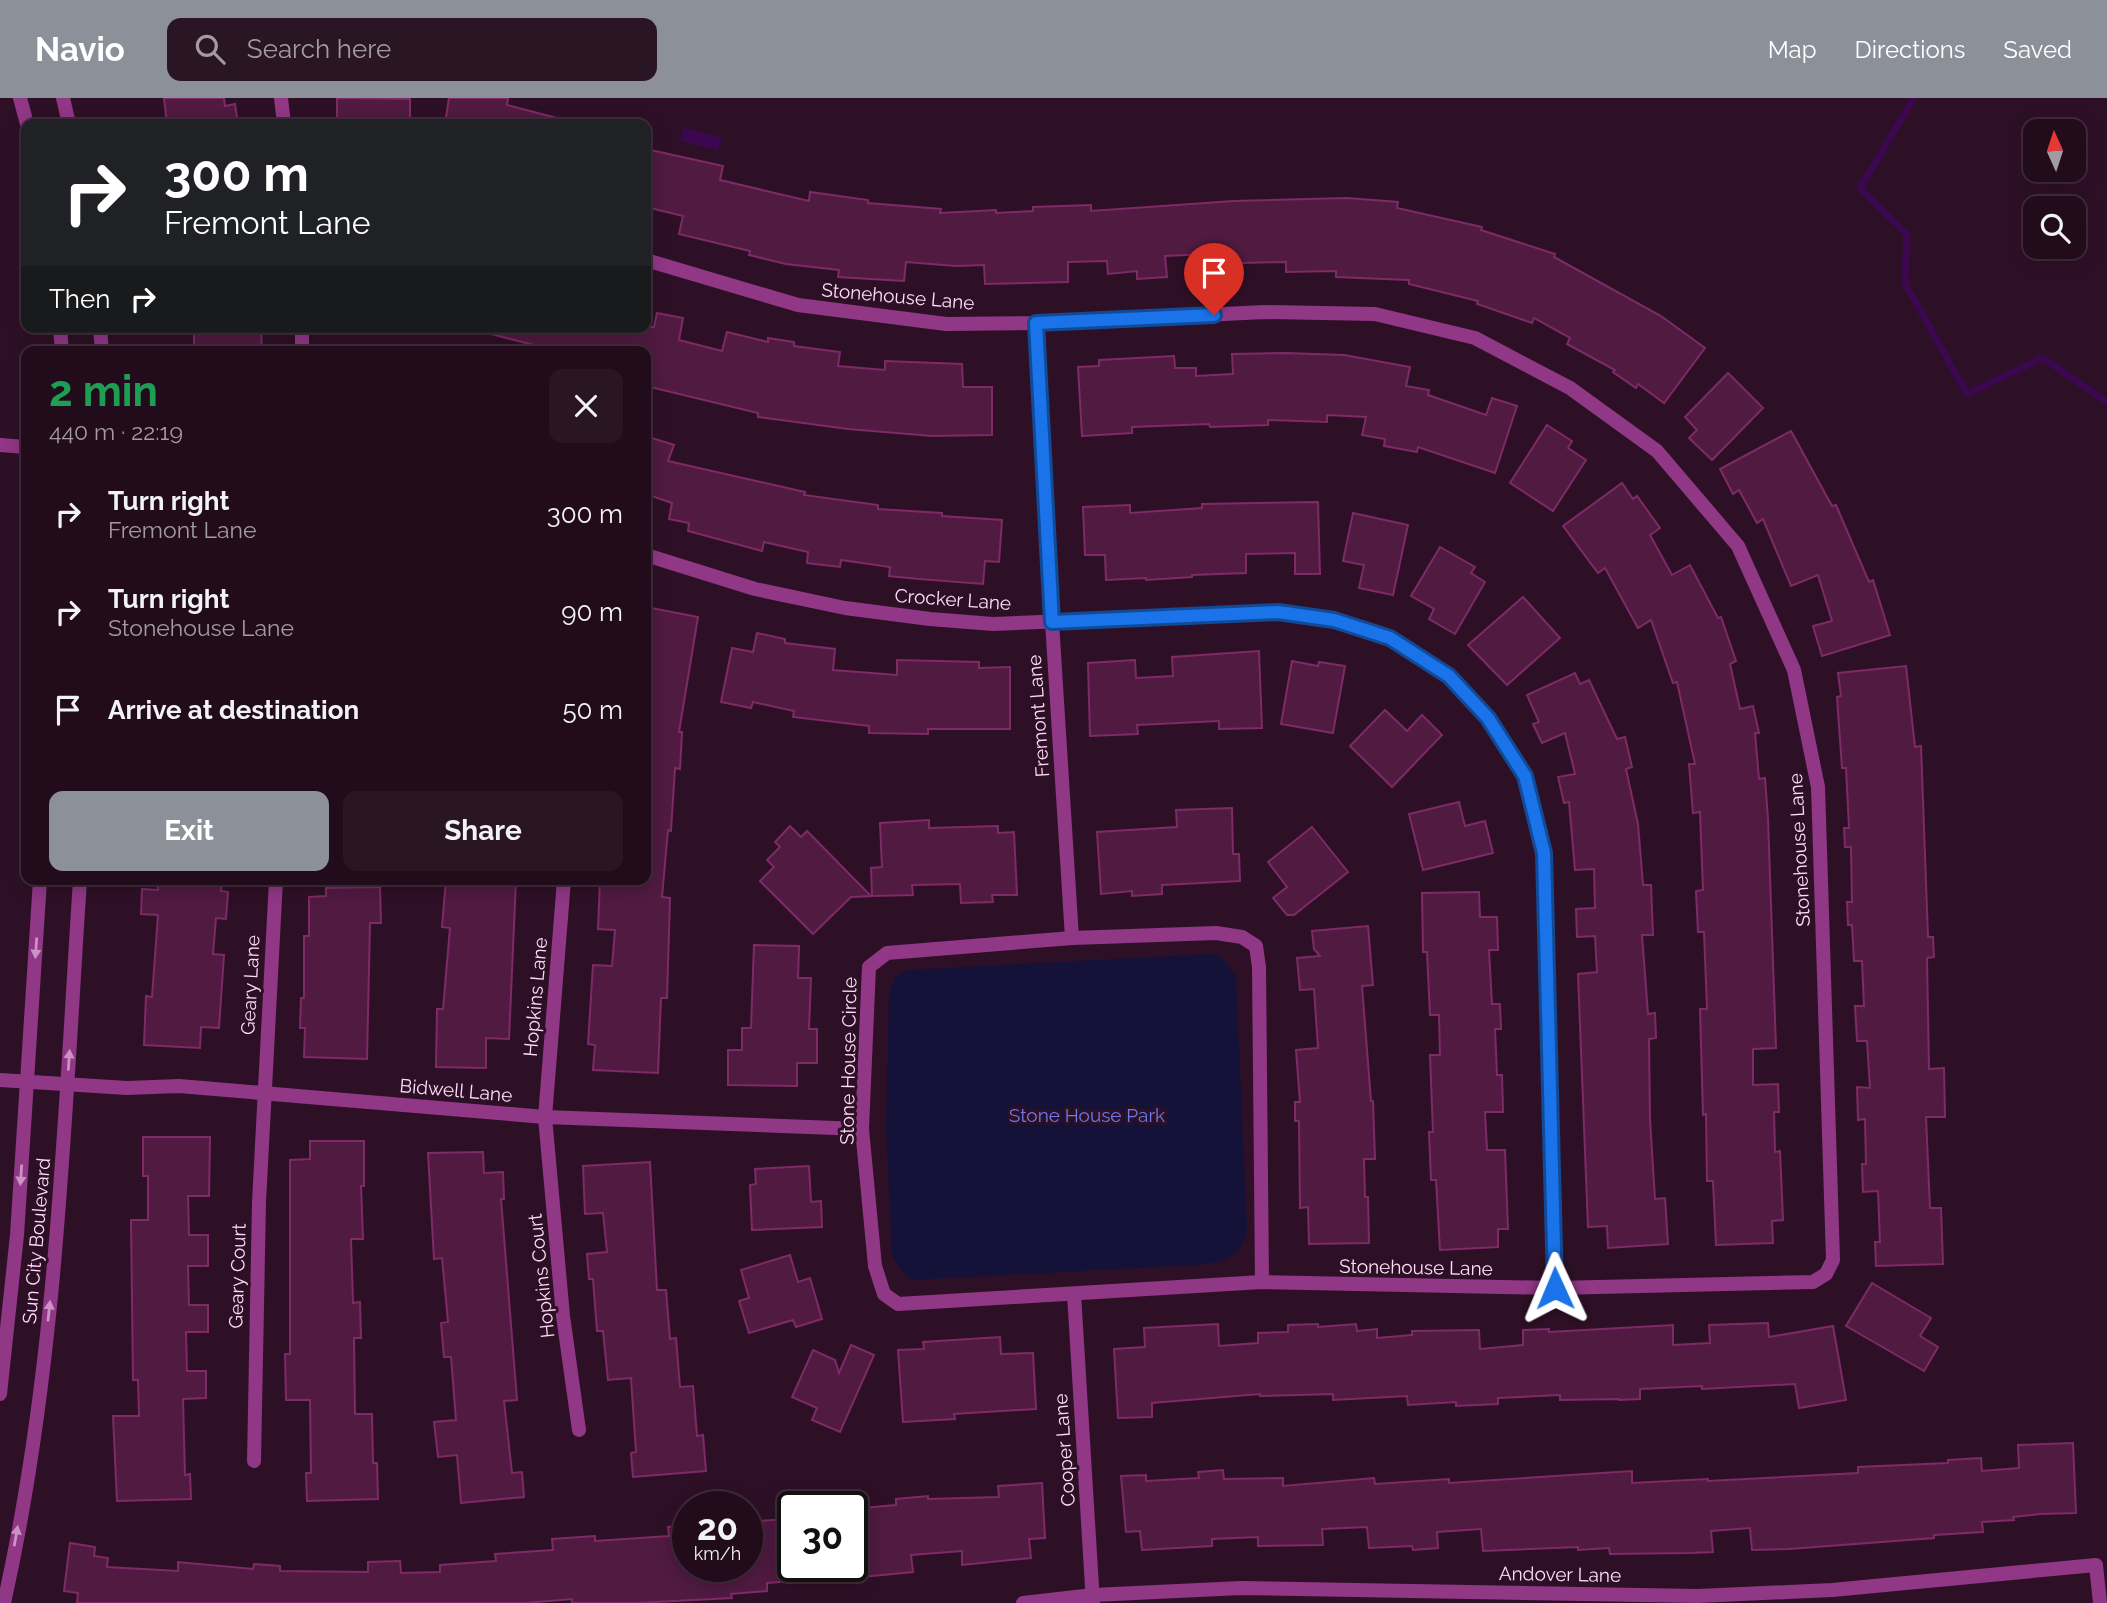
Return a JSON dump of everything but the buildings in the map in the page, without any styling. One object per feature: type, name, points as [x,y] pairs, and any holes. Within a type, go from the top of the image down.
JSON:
[{"type":"street","points":[[20,98],[26,119]]},
{"type":"street","points":[[63,98],[68,119]]},
{"type":"street","points":[[281,98],[283,119]]},
{"type":"street","name":"Stonehouse Lane","points":[[651,261],[798,305],[946,324],[1036,323],[1265,312],[1375,314],[1475,338],[1570,387],[1657,451],[1738,546],[1794,670],[1818,787],[1833,1260],[1826,1274],[1813,1282],[1555,1288],[1262,1282]]},
{"type":"street","name":"Fremont Lane","points":[[1036,323],[1072,938]]},
{"type":"street","points":[[0,445],[21,447]]},
{"type":"street","name":"Crocker Lane","points":[[651,557],[755,589],[845,608],[930,619],[993,624],[1278,612],[1334,620],[1390,638],[1449,676],[1488,718],[1525,776],[1544,853],[1555,1288]]},
{"type":"street","name":"Sun City Boulevard","points":[[0,1394],[17,1235],[40,885]]},
{"type":"street","name":"Sun City Boulevard","points":[[4,1603],[25,1488],[48,1320],[62,1166],[80,885]]},
{"type":"street","name":"Geary Lane","points":[[263,1093],[276,885]]},
{"type":"street","name":"Hopkins Lane","points":[[545,1117],[564,885]]},
{"type":"street","name":"Stone House Circle","points":[[1216,933],[1242,937],[1256,946],[1259,967],[1262,1282],[898,1304],[884,1294],[875,1266],[862,1129],[869,967],[887,953],[921,948],[1072,938],[1216,933]]},
{"type":"street","name":"Bidwell Lane","points":[[0,1080],[127,1088],[179,1086],[545,1117],[862,1129]]},
{"type":"street","name":"Geary Court","points":[[254,1461],[263,1093]]},
{"type":"street","name":"Hopkins Court","points":[[545,1117],[563,1316],[579,1430]]},
{"type":"street","name":"Cooper Lane","points":[[1074,1294],[1093,1599]]},
{"type":"street","name":"Andover Lane","points":[[1023,1603],[1241,1588],[1833,1596],[2096,1565],[2099,1603]]},
{"type":"green space","name":"Stone House Park","points":[[1214,954],[1225,961],[1236,976],[1247,1229],[1241,1247],[1229,1258],[1194,1265],[912,1280],[901,1270],[892,1255],[886,1125],[889,994],[894,978],[906,970]]},
{"type":"shaded area","points":[[684,127],[722,138],[718,151],[680,140]]},
{"type":"waterway","points":[[1914,98],[1860,188],[1907,234],[1905,283],[1967,394],[2043,358],[2107,402]]},
{"type":"route","points":[[1214,315],[1036,323],[1052,622],[1278,612],[1334,620],[1390,638],[1449,676],[1488,718],[1525,776],[1544,853],[1555,1288]]}]
